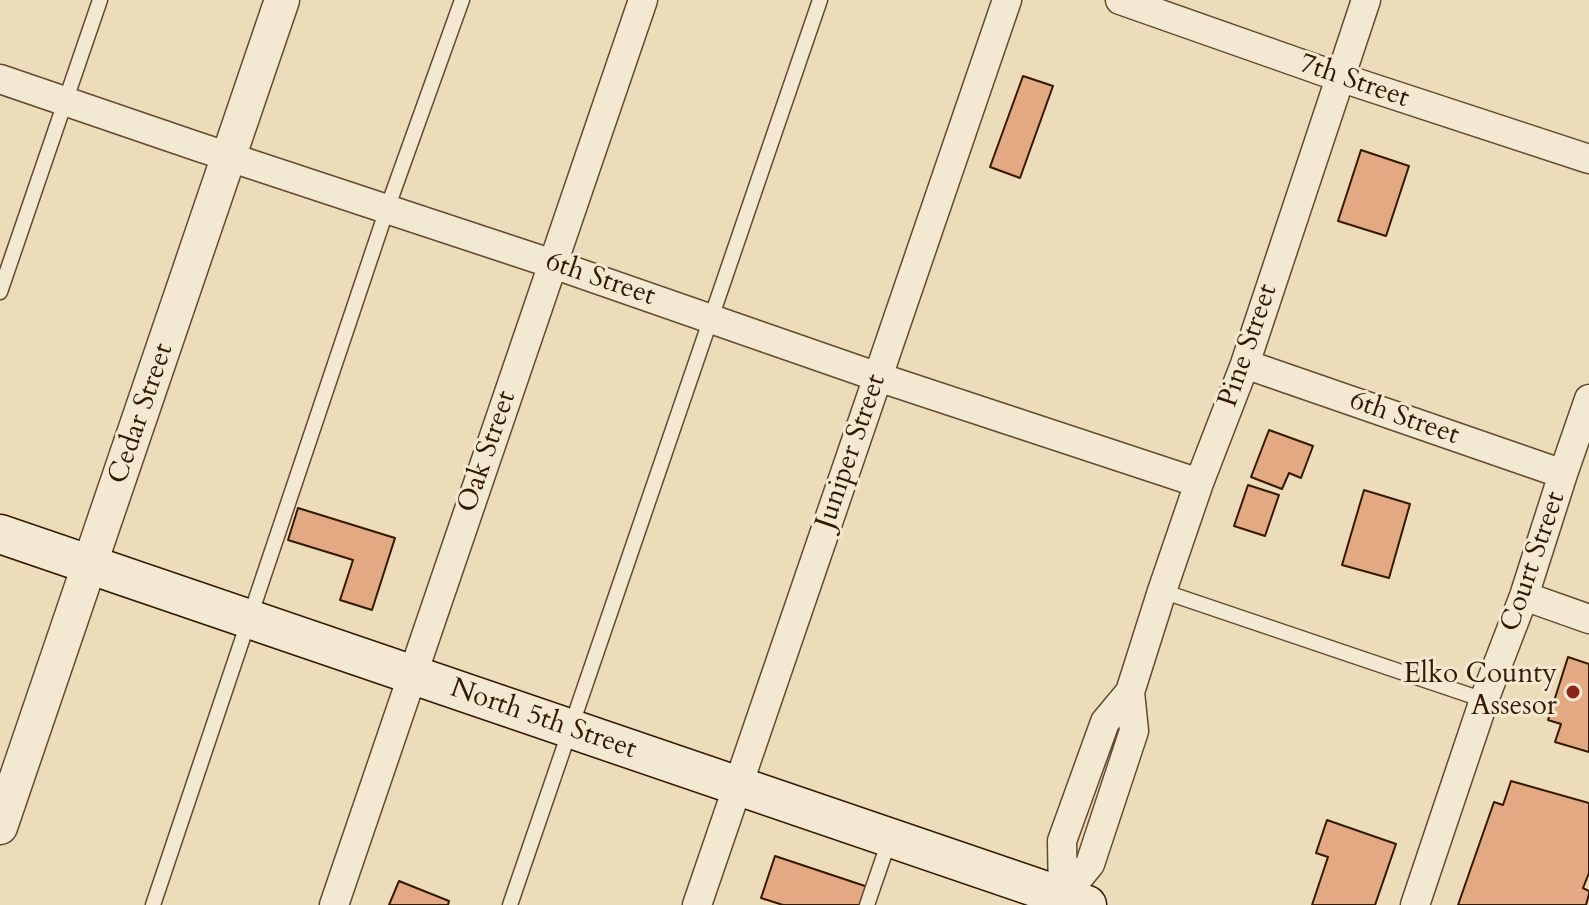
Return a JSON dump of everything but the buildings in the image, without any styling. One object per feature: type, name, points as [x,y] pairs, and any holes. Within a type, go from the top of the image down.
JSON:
[{"type":"main road","name":"North 5th Street","points":[[0,534],[1070,902]]},
{"type":"street","name":"Cedar Street","points":[[0,827],[282,0]]},
{"type":"street","name":"Oak Street","points":[[334,905],[643,0]]},
{"type":"street","name":"Juniper Street","points":[[697,905],[1007,0]]},
{"type":"street","name":"7th Street","points":[[1120,0],[1339,77],[1589,159]]},
{"type":"street","name":"Pine Street","points":[[1070,902],[1090,864],[1134,731],[1130,692],[1162,591],[1245,364],[1366,0]]},
{"type":"street","name":"6th Street","points":[[0,79],[1199,483]]},
{"type":"street","name":"6th Street","points":[[1245,364],[1563,474]]},
{"type":"street","name":"Court Street","points":[[1415,905],[1484,700],[1524,596],[1589,399]]},
{"type":"street","points":[[1524,596],[1589,619]]},
{"type":"lane","points":[[0,292],[100,0]]},
{"type":"lane","points":[[153,905],[387,209],[462,0]]},
{"type":"lane","points":[[510,905],[820,0]]},
{"type":"lane","points":[[1162,591],[1484,700]]},
{"type":"lane","points":[[867,905],[890,838]]},
{"type":"place","name":"Elko County Assesor","points":[[1573,692]]}]
